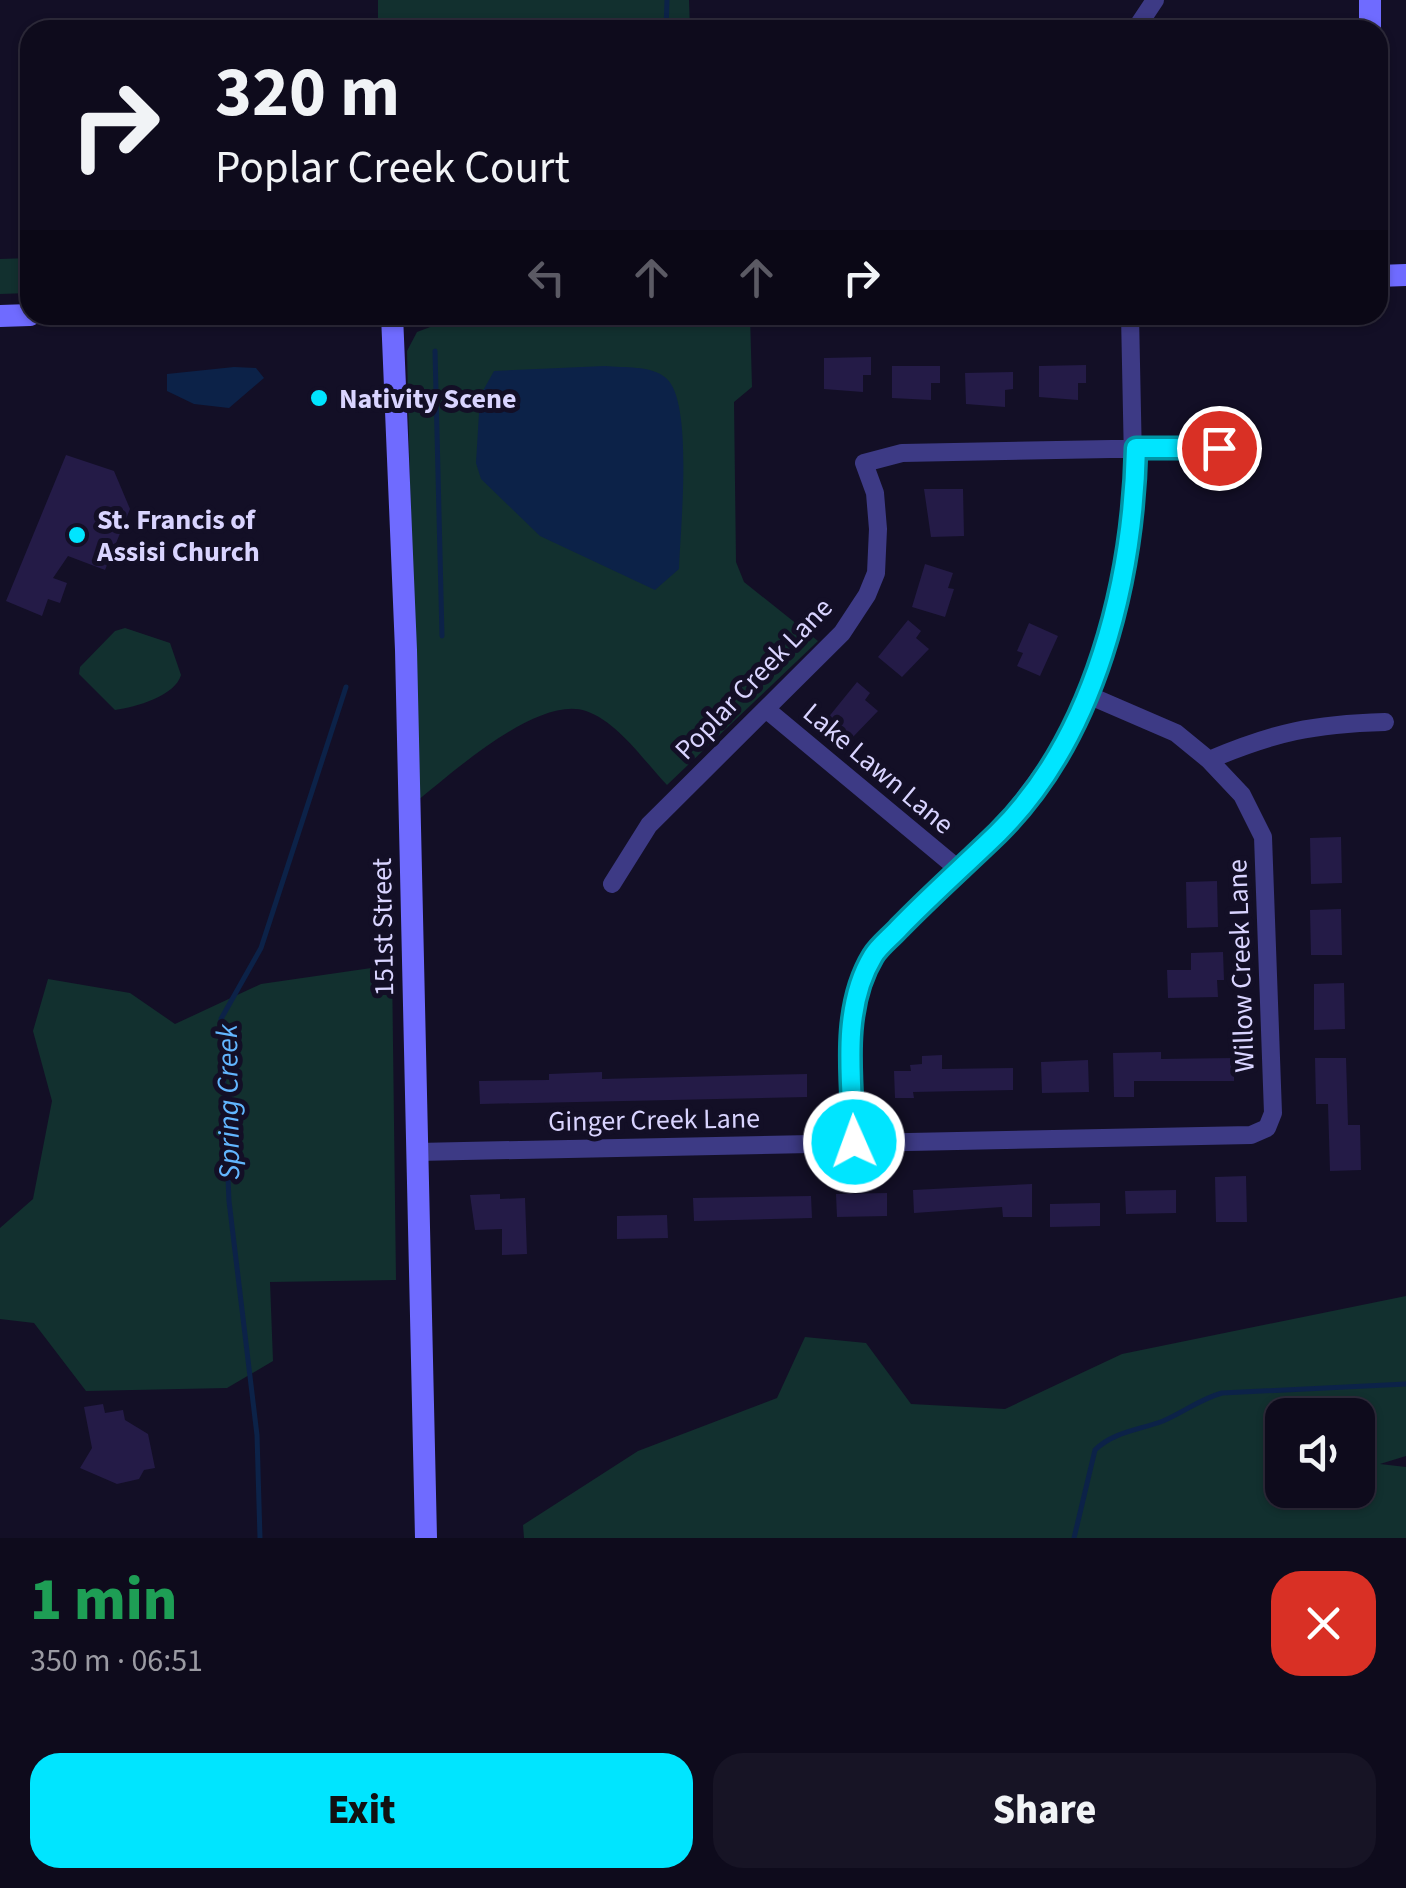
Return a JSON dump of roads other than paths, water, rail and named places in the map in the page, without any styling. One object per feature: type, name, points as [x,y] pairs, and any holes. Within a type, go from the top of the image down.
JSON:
[{"type":"street","name":"151st Street","points":[[392,325],[426,1538]]},
{"type":"street","points":[[854,1142],[850,1038],[854,1012],[873,956],[957,868],[1000,831],[1052,761],[1088,695],[1123,582],[1134,510],[1136,448],[1130,325]]},
{"type":"street","points":[[1136,448],[1219,448],[1248,454]]},
{"type":"street","name":"Poplar Creek Lane","points":[[612,884],[649,824],[842,632],[867,595],[876,572],[878,529],[875,494],[864,464],[902,453],[1136,448]]},
{"type":"street","name":"Willow Creek Lane","points":[[1088,695],[1176,734],[1209,760],[1242,795],[1263,837],[1273,1112],[1268,1128],[1251,1135]]},
{"type":"street","name":"Lake Lawn Lane","points":[[766,710],[957,868]]},
{"type":"street","points":[[1209,760],[1260,738],[1315,724],[1385,722]]},
{"type":"street","name":"Ginger Creek Lane","points":[[418,1152],[1251,1135]]},
{"type":"water","points":[[605,366],[660,374],[675,391],[680,412],[683,468],[679,569],[655,590],[540,536],[481,479],[476,463],[480,396],[494,371]]},
{"type":"water","points":[[256,368],[264,378],[229,408],[194,404],[167,391],[167,374]]},
{"type":"waterway","name":"Spring Creek","points":[[666,20],[667,0]]},
{"type":"waterway","name":"Spring Creek","points":[[435,351],[442,636]]},
{"type":"waterway","name":"Spring Creek","points":[[260,1538],[257,1435],[229,1201],[221,1019],[261,948],[346,687]]},
{"type":"waterway","points":[[1074,1538],[1095,1450],[1118,1435],[1163,1421],[1222,1393],[1406,1384]]},
{"type":"place","name":"Nativity Scene","points":[[319,398]]},
{"type":"place","name":"St. Francis of Assisi Church","points":[[77,535]]}]
